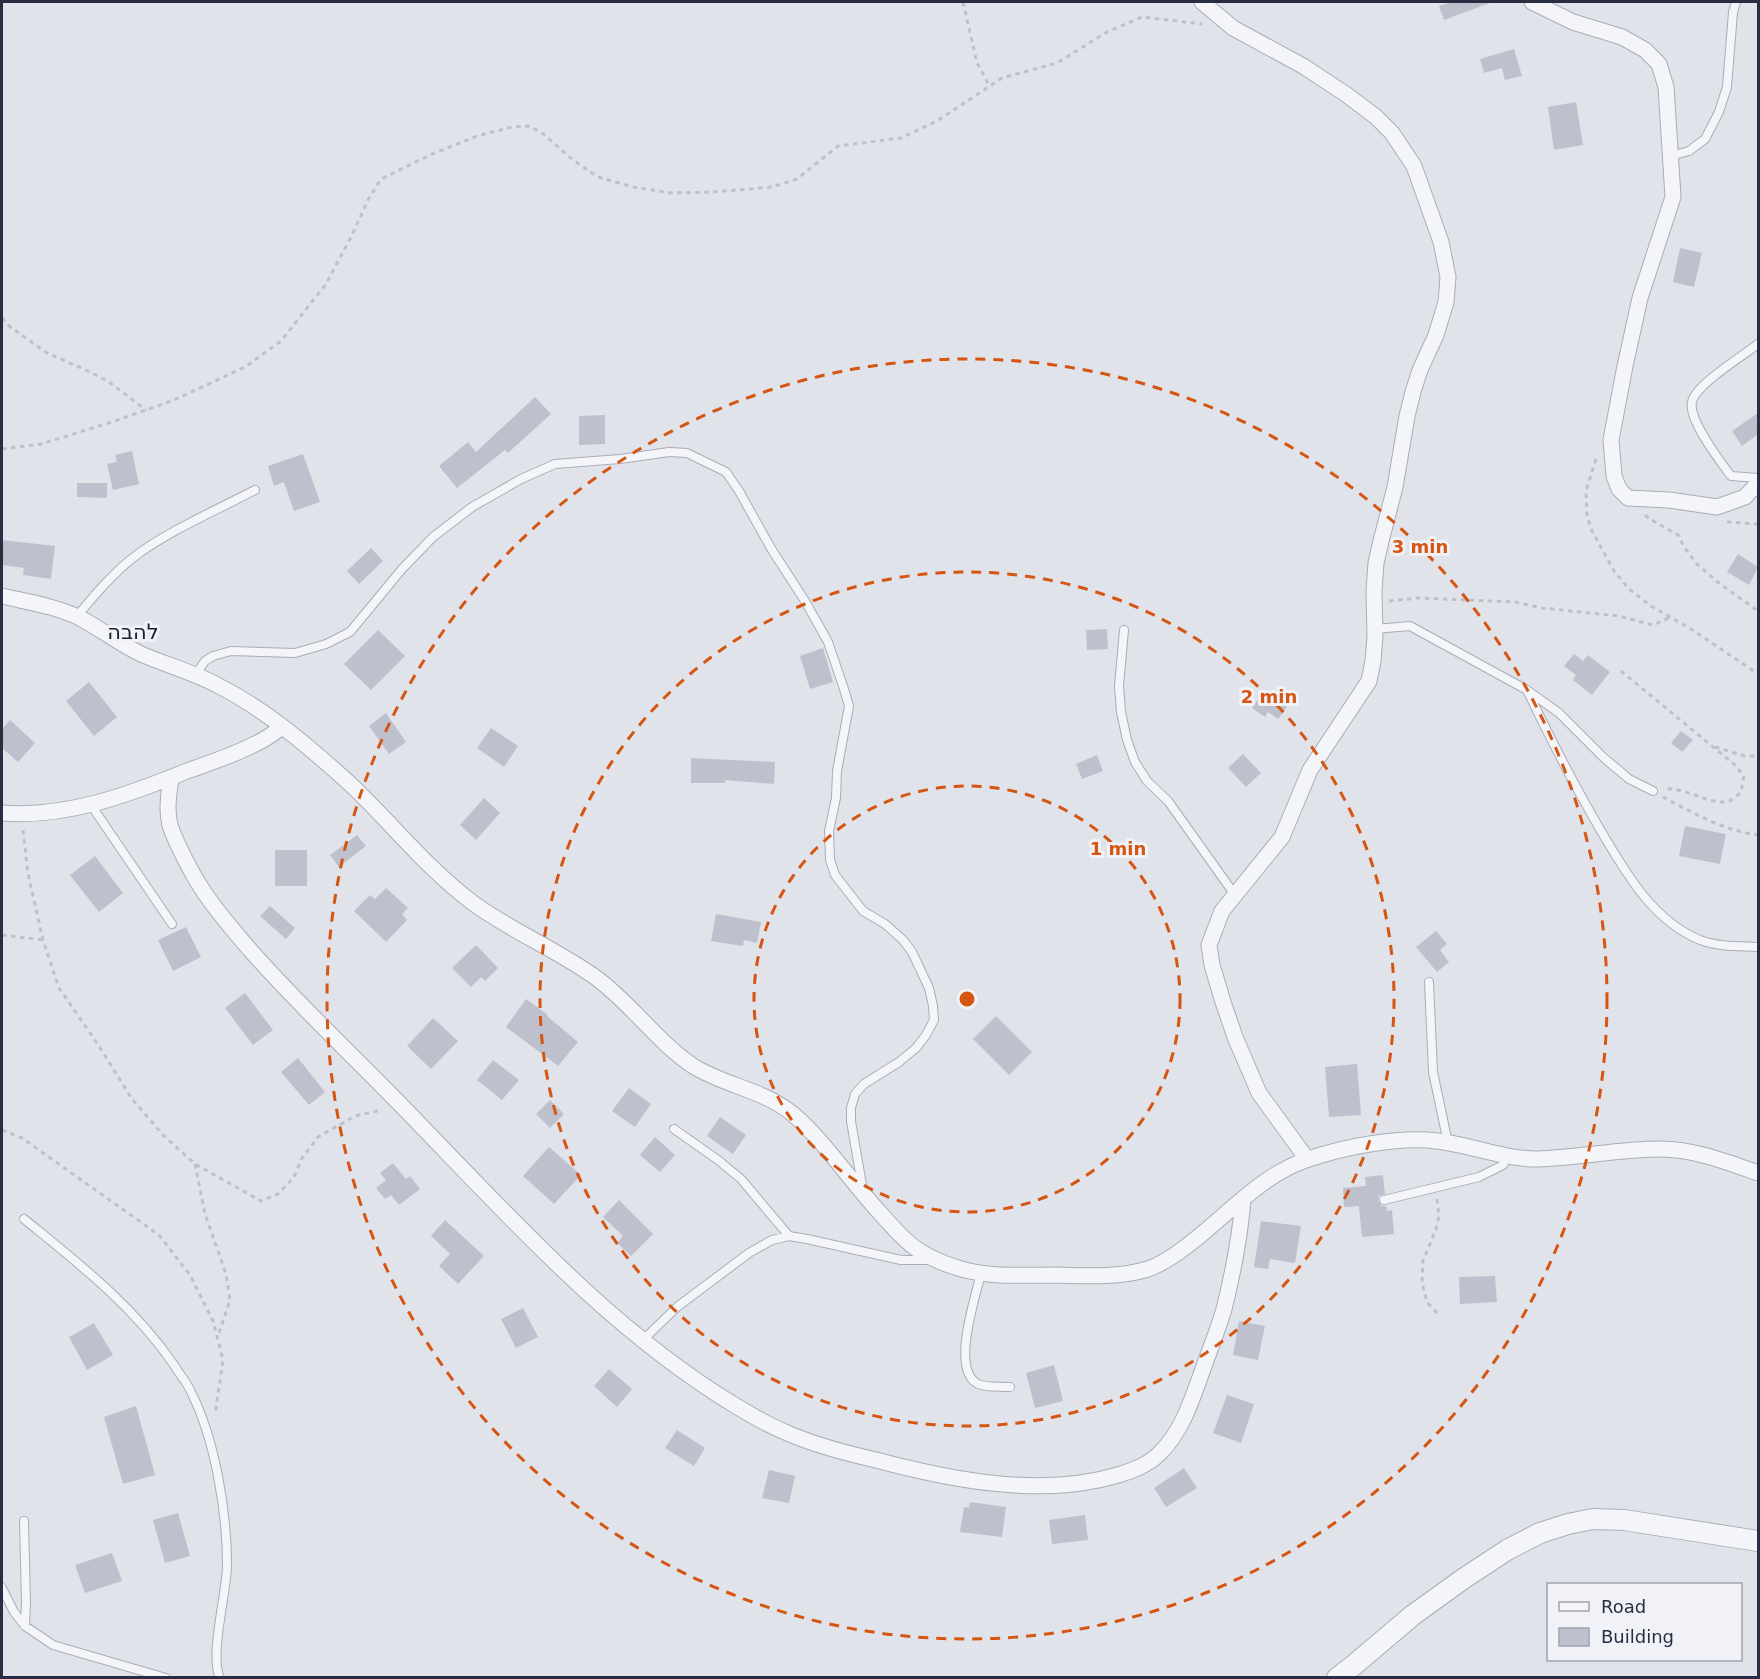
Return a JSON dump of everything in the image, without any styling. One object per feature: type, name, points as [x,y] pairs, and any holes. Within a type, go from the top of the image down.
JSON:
[{"type":"street","points":[[1202,2],[1233,28],[1303,66],[1376,117],[1392,133],[1414,166],[1443,250],[1448,277],[1446,302],[1436,334],[1420,370],[1407,416],[1395,487],[1376,564],[1375,628],[1369,681],[1310,770],[1282,837],[1222,911],[1209,945],[1212,965],[1235,1037],[1259,1092],[1307,1159]]},
{"type":"street","points":[[1532,2],[1573,22],[1622,37],[1645,50],[1659,64],[1666,87],[1673,197],[1640,298],[1611,440],[1614,476],[1619,489],[1628,498],[1669,500],[1718,507],[1745,497],[1758,483]]},
{"type":"street","points":[[2,596],[53,607],[77,616],[135,651],[196,674],[261,710],[348,783],[440,875],[467,898],[490,915],[589,973],[610,988],[652,1031],[692,1065],[710,1076],[762,1095],[791,1112],[836,1159],[864,1196],[905,1240],[920,1252],[958,1268],[996,1275],[1108,1276],[1147,1270],[1163,1263],[1184,1249],[1265,1181],[1284,1169],[1307,1159],[1383,1143],[1417,1140],[1448,1143],[1508,1157],[1536,1159],[1663,1149],[1700,1155],[1758,1173]]},
{"type":"street","points":[[2,813],[22,815],[91,805],[171,778],[255,745],[282,727]]},
{"type":"street","points":[[171,778],[168,801],[170,825],[201,888],[233,930],[281,985],[537,1245],[612,1316],[694,1379],[784,1432],[838,1451],[965,1480],[1065,1485],[1104,1479],[1150,1462],[1174,1437],[1187,1414],[1223,1313],[1239,1243],[1243,1200]]},
{"type":"street","points":[[1337,1677],[1413,1615],[1463,1579],[1507,1550],[1540,1533],[1593,1519],[1624,1520],[1758,1541]]},
{"type":"lane","points":[[1671,156],[1689,151],[1705,139],[1719,112],[1727,87],[1733,12],[1736,2]]},
{"type":"lane","points":[[1758,344],[1702,387],[1692,400],[1692,412],[1701,432],[1731,476],[1758,478]]},
{"type":"lane","points":[[196,674],[205,661],[231,651],[295,653],[326,644],[350,632],[402,569],[433,537],[472,507],[521,479],[555,464],[620,459],[669,452],[687,453],[726,472],[828,642],[849,706],[829,831],[830,860],[835,875],[863,911],[885,924],[903,940],[921,968],[933,1006],[934,1020],[916,1048],[899,1062],[864,1084],[855,1094],[850,1120],[864,1196]]},
{"type":"lane","points":[[77,616],[134,557],[167,536],[255,490]]},
{"type":"lane","points":[[1375,628],[1410,626],[1527,690],[1559,713],[1629,779],[1653,791]]},
{"type":"lane","points":[[1124,630],[1119,686],[1121,712],[1136,762],[1147,782],[1168,801],[1235,895]]},
{"type":"lane","points":[[1527,690],[1586,806],[1632,883],[1650,904],[1674,924],[1698,939],[1716,945],[1758,947]]},
{"type":"lane","points":[[91,805],[172,924]]},
{"type":"lane","points":[[1429,982],[1433,1072],[1448,1143]]},
{"type":"lane","points":[[674,1129],[741,1179],[789,1236]]},
{"type":"lane","points":[[1384,1200],[1479,1177],[1503,1165],[1508,1157]]},
{"type":"lane","points":[[24,1219],[130,1310],[160,1344],[191,1391],[211,1443],[225,1521],[227,1567],[216,1657],[220,1677]]},
{"type":"lane","points":[[643,1340],[676,1307],[749,1253],[772,1240],[789,1236],[901,1260],[938,1260]]},
{"type":"lane","points":[[981,1273],[965,1344],[968,1373],[975,1383],[984,1386],[1010,1387]]},
{"type":"lane","points":[[24,1521],[25,1626]]},
{"type":"lane","points":[[2,1588],[14,1612],[25,1626],[53,1645],[166,1677]]},
{"type":"path","points":[[963,2],[977,63],[990,87]]},
{"type":"path","points":[[2,449],[41,444],[112,422],[174,400],[245,367],[281,341],[326,284],[369,198],[381,179],[430,155],[477,136],[512,127],[528,126],[541,132],[573,160],[598,177],[633,187],[671,193],[772,187],[797,179],[838,146],[901,138],[937,121],[1002,78],[1057,63],[1107,32],[1142,17],[1233,28]]},
{"type":"path","points":[[2,318],[9,326],[47,353],[108,382],[146,410]]},
{"type":"path","points":[[1599,449],[1586,491],[1587,516],[1592,531],[1614,571],[1629,589],[1651,606],[1691,628],[1758,674]]},
{"type":"path","points":[[1628,498],[1650,519],[1678,535],[1697,564],[1712,578],[1758,611]]},
{"type":"path","points":[[1374,602],[1418,598],[1515,602],[1542,609],[1619,616],[1653,625],[1671,617]]},
{"type":"path","points":[[1620,671],[1735,765],[1744,776],[1742,792],[1729,801],[1719,802],[1670,788],[1653,791]]},
{"type":"path","points":[[1713,747],[1745,756],[1758,756]]},
{"type":"path","points":[[1653,791],[1693,813],[1745,833],[1758,835]]},
{"type":"path","points":[[22,815],[28,874],[43,940],[60,988],[132,1099],[164,1136],[195,1164],[261,1201],[278,1194],[294,1177],[302,1158],[318,1137],[355,1116],[401,1106]]},
{"type":"path","points":[[2,935],[43,940]]},
{"type":"path","points":[[2,1130],[22,1138],[159,1235],[190,1275],[213,1321],[223,1360],[211,1443]]},
{"type":"path","points":[[195,1164],[205,1214],[226,1274],[230,1300],[217,1338]]},
{"type":"path","points":[[1436,1188],[1439,1216],[1423,1261],[1422,1283],[1427,1302],[1437,1313]]},
{"type":"building","points":[[1452,2],[1490,3],[1444,20],[1439,6]]},
{"type":"building","points":[[1514,49],[1522,76],[1505,80],[1502,68],[1484,73],[1480,59]]},
{"type":"building","points":[[1576,102],[1583,145],[1554,150],[1548,107]]},
{"type":"building","points":[[1680,248],[1702,253],[1694,287],[1673,282]]},
{"type":"building","points":[[535,397],[551,414],[508,453],[505,450],[457,488],[439,466],[468,442],[476,452]]},
{"type":"building","points":[[1758,413],[1758,434],[1742,446],[1732,431]]},
{"type":"building","points":[[605,415],[605,444],[579,445],[579,416]]},
{"type":"building","points":[[132,451],[139,484],[113,490],[107,464],[117,462],[115,455]]},
{"type":"building","points":[[303,454],[320,502],[294,511],[284,482],[274,486],[268,466]]},
{"type":"building","points":[[77,483],[107,483],[107,498],[77,497]]},
{"type":"building","points":[[2,540],[55,546],[51,579],[23,575],[24,568],[2,565]]},
{"type":"building","points":[[371,548],[383,561],[359,584],[347,571]]},
{"type":"building","points":[[1738,554],[1758,567],[1749,585],[1727,572]]},
{"type":"building","points":[[1107,629],[1108,649],[1087,650],[1086,630]]},
{"type":"building","points":[[378,630],[405,656],[371,690],[344,664]]},
{"type":"building","points":[[823,648],[833,682],[810,689],[800,656]]},
{"type":"building","points":[[1574,654],[1583,661],[1588,655],[1610,672],[1592,695],[1573,680],[1576,675],[1564,666]]},
{"type":"building","points":[[89,682],[117,717],[94,736],[66,701]]},
{"type":"building","points":[[1264,691],[1287,707],[1278,719],[1268,712],[1265,717],[1252,708]]},
{"type":"building","points":[[386,713],[406,742],[389,754],[369,726]]},
{"type":"building","points":[[10,720],[35,743],[18,762],[2,748],[2,729]]},
{"type":"building","points":[[491,728],[518,746],[504,767],[477,748]]},
{"type":"building","points":[[1681,731],[1693,740],[1682,752],[1671,743]]},
{"type":"building","points":[[1243,754],[1261,773],[1246,787],[1228,768]]},
{"type":"building","points":[[1097,755],[1103,771],[1082,779],[1076,764]]},
{"type":"building","points":[[691,758],[775,762],[774,784],[725,780],[725,783],[691,783]]},
{"type":"building","points":[[484,798],[500,813],[476,840],[460,825]]},
{"type":"building","points":[[1685,826],[1726,834],[1720,864],[1679,856]]},
{"type":"building","points":[[357,835],[366,846],[339,867],[330,855]]},
{"type":"building","points":[[275,850],[307,850],[307,886],[275,886]]},
{"type":"building","points":[[95,856],[123,893],[99,912],[70,875]]},
{"type":"building","points":[[386,888],[408,908],[402,914],[407,920],[386,942],[354,911],[370,895],[375,899]]},
{"type":"building","points":[[270,906],[295,928],[286,939],[260,916]]},
{"type":"building","points":[[716,914],[761,922],[757,943],[744,940],[743,946],[711,941]]},
{"type":"building","points":[[186,927],[201,957],[173,971],[158,940]]},
{"type":"building","points":[[1436,931],[1447,944],[1440,950],[1449,962],[1437,972],[1416,947]]},
{"type":"building","points":[[476,945],[498,968],[485,981],[481,977],[471,987],[452,968]]},
{"type":"building","points":[[245,993],[273,1030],[253,1045],[225,1008]]},
{"type":"building","points":[[526,999],[578,1042],[558,1066],[506,1027]]},
{"type":"building","points":[[996,1016],[1032,1052],[1009,1075],[973,1039]]},
{"type":"building","points":[[433,1018],[458,1041],[431,1069],[407,1046]]},
{"type":"building","points":[[298,1058],[325,1092],[309,1105],[281,1072]]},
{"type":"building","points":[[493,1060],[519,1080],[502,1100],[477,1080]]},
{"type":"building","points":[[1357,1064],[1361,1115],[1329,1117],[1325,1067]]},
{"type":"building","points":[[629,1088],[651,1104],[635,1127],[612,1111]]},
{"type":"building","points":[[550,1100],[564,1114],[550,1128],[536,1114]]},
{"type":"building","points":[[720,1117],[746,1135],[733,1154],[707,1136]]},
{"type":"building","points":[[655,1137],[675,1155],[660,1172],[640,1155]]},
{"type":"building","points":[[549,1147],[581,1175],[554,1204],[523,1176]]},
{"type":"building","points":[[393,1163],[406,1179],[410,1176],[420,1189],[399,1205],[391,1195],[385,1199],[376,1188],[386,1180],[380,1173]]},
{"type":"building","points":[[1383,1175],[1385,1194],[1379,1196],[1378,1201],[1382,1206],[1386,1206],[1387,1211],[1392,1210],[1394,1234],[1362,1237],[1359,1206],[1344,1207],[1343,1188],[1366,1186],[1365,1177]]},
{"type":"building","points":[[619,1200],[653,1234],[631,1256],[617,1243],[623,1236],[603,1217]]},
{"type":"building","points":[[445,1220],[484,1256],[458,1284],[439,1266],[450,1254],[431,1236]]},
{"type":"building","points":[[1261,1221],[1301,1226],[1295,1263],[1270,1259],[1268,1269],[1254,1267]]},
{"type":"building","points":[[1495,1276],[1497,1302],[1460,1304],[1459,1277]]},
{"type":"building","points":[[523,1308],[538,1337],[516,1348],[501,1319]]},
{"type":"building","points":[[1239,1321],[1265,1326],[1258,1360],[1233,1355]]},
{"type":"building","points":[[94,1323],[113,1355],[87,1370],[69,1337]]},
{"type":"building","points":[[1054,1365],[1063,1401],[1035,1408],[1026,1373]]},
{"type":"building","points":[[609,1369],[632,1389],[617,1407],[594,1386]]},
{"type":"building","points":[[1227,1395],[1254,1404],[1241,1443],[1213,1433]]},
{"type":"building","points":[[136,1406],[155,1475],[123,1484],[104,1417]]},
{"type":"building","points":[[677,1430],[705,1448],[694,1466],[665,1448]]},
{"type":"building","points":[[1184,1468],[1197,1488],[1166,1507],[1154,1488]]},
{"type":"building","points":[[769,1470],[795,1476],[789,1503],[762,1498]]},
{"type":"building","points":[[970,1502],[1006,1507],[1002,1537],[960,1532],[964,1507],[969,1508]]},
{"type":"building","points":[[178,1513],[190,1556],[165,1563],[153,1520]]},
{"type":"building","points":[[1085,1515],[1088,1540],[1052,1544],[1049,1520]]},
{"type":"building","points":[[112,1553],[122,1581],[85,1593],[75,1565]]},
{"type":"district","name":"להבה","points":[[133,632]]}]
